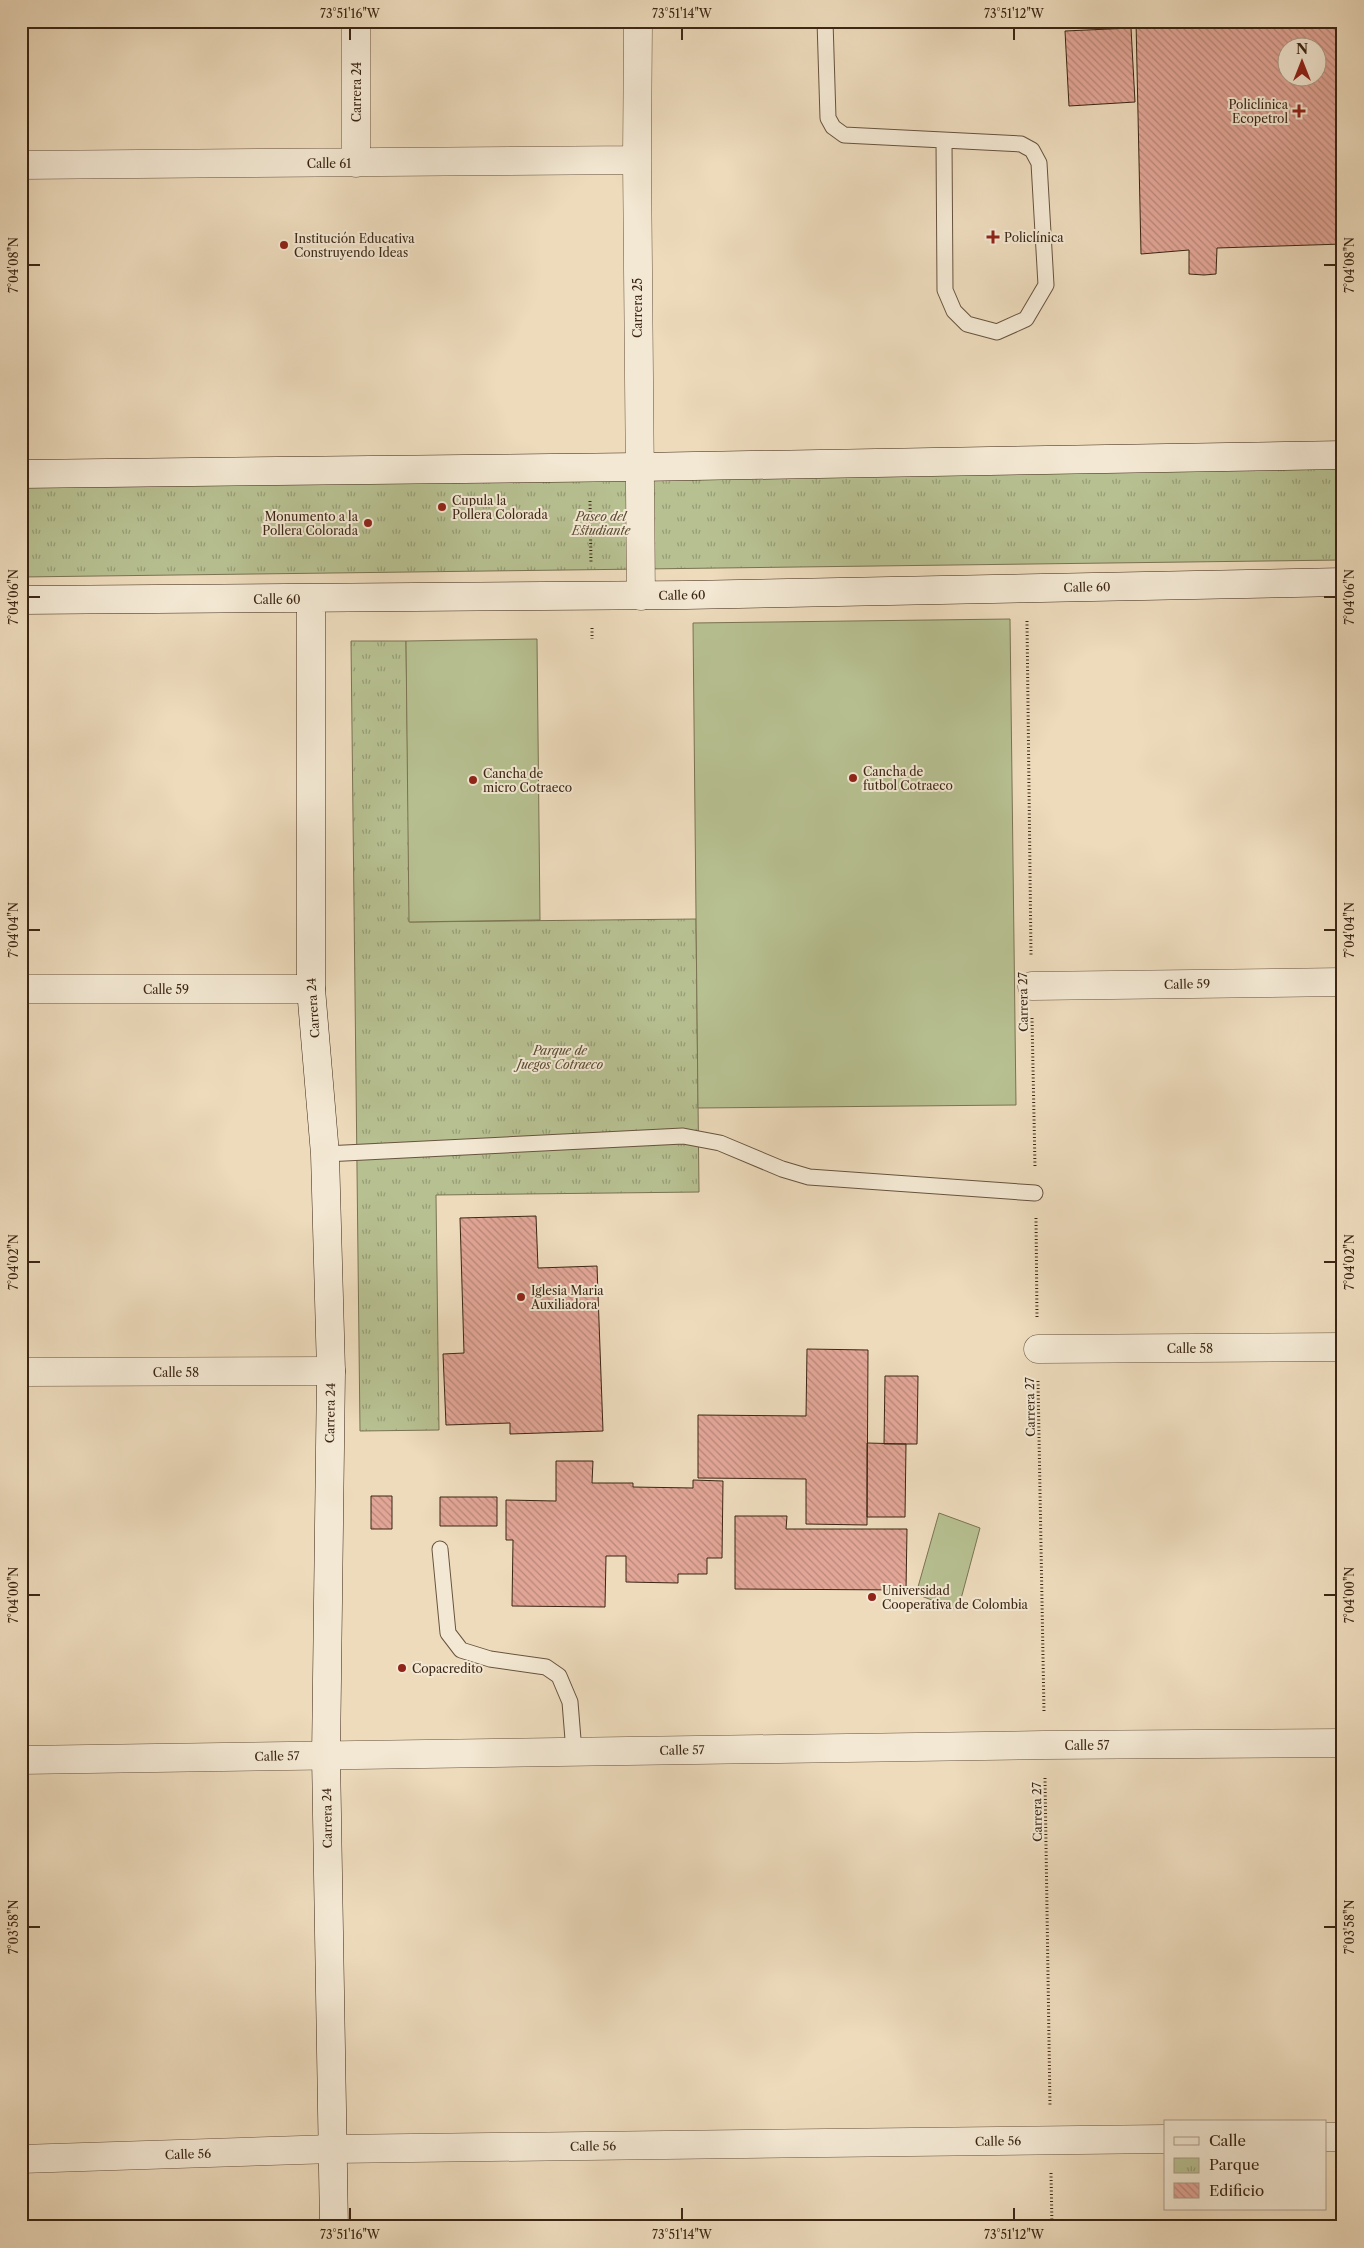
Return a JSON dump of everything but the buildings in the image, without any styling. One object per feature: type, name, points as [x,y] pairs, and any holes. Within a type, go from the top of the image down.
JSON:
[{"type":"street","name":"Carrera 24","points":[[356,21],[356,163]]},
{"type":"street","name":"Carrera 25","points":[[638,21],[638,467],[641,596]]},
{"type":"street","name":"Calle 61","points":[[21,165],[637,160]]},
{"type":"street","points":[[21,474],[589,468],[1343,454]]},
{"type":"street","name":"Calle 60","points":[[21,600],[641,596],[1343,582]]},
{"type":"street","name":"Carrera 24","points":[[311,599],[311,989],[325,1154],[331,1371],[326,1756],[334,2227]]},
{"type":"street","name":"Calle 59","points":[[1032,986],[1343,982]]},
{"type":"street","name":"Calle 59","points":[[21,989],[311,989]]},
{"type":"street","name":"Calle 58","points":[[1038,1349],[1343,1347]]},
{"type":"street","name":"Calle 58","points":[[21,1372],[331,1371]]},
{"type":"street","name":"Calle 57","points":[[21,1760],[1044,1745],[1343,1743]]},
{"type":"street","points":[[1326,2137],[1343,2137]]},
{"type":"street","name":"Calle 56","points":[[21,2159],[334,2149],[1164,2139]]},
{"type":"lane","points":[[825,21],[828,118],[833,127],[844,135],[1021,144],[1032,150],[1039,163],[1046,285],[1026,319],[997,332],[967,324],[954,311],[945,290],[944,141]]},
{"type":"lane","points":[[325,1154],[683,1136],[720,1143],[782,1169],[809,1178],[1036,1193]]},
{"type":"lane","points":[[440,1549],[448,1633],[461,1650],[490,1659],[546,1667],[560,1676],[570,1702],[574,1752]]},
{"type":"path","points":[[589,468],[592,639]]},
{"type":"path","name":"Carrera 27","points":[[1026,588],[1052,2227]]},
{"type":"green space","name":"Paseo del Estudiante","points":[[1343,468],[1343,560],[21,577],[21,486]]},
{"type":"green space","name":"Cancha de futbol Cotraeco","points":[[1010,619],[1016,1105],[698,1108],[693,623]]},
{"type":"green space","name":"Cancha de micro Cotraeco","points":[[537,639],[540,920],[409,922],[406,641]]},
{"type":"green space","name":"Parque de Juegos Cotraeco","points":[[351,641],[406,641],[410,922],[696,919],[699,1192],[436,1195],[439,1430],[360,1431]]},
{"type":"green space","points":[[939,1513],[980,1528],[958,1610],[916,1594]]},
{"type":"place","name":"Policlínica Ecopetrol","points":[[1299,111]]},
{"type":"place","name":"Policlínica","points":[[993,237]]},
{"type":"place","name":"Institución Educativa Construyendo Ideas","points":[[284,245]]},
{"type":"place","name":"Cupula la Pollera Colorada","points":[[442,507]]},
{"type":"place","name":"Monumento a la Pollera Colorada","points":[[368,523]]},
{"type":"place","name":"Cancha de futbol Cotraeco","points":[[853,778]]},
{"type":"place","name":"Cancha de micro Cotraeco","points":[[473,780]]},
{"type":"place","name":"Iglesia Maria Auxiliadora","points":[[521,1297]]},
{"type":"place","name":"Universidad Cooperativa de Colombia","points":[[872,1597]]},
{"type":"place","name":"Copacredito","points":[[402,1668]]}]
